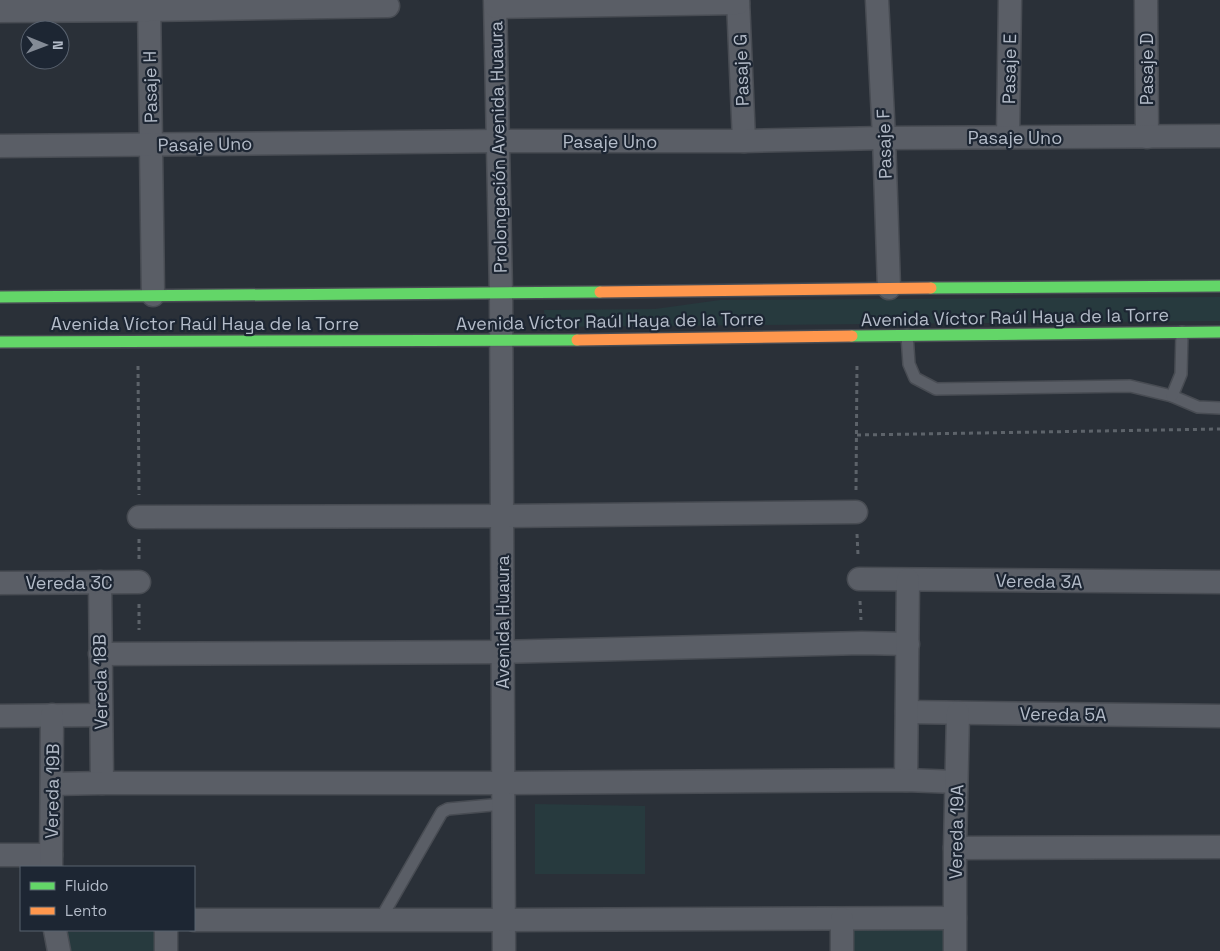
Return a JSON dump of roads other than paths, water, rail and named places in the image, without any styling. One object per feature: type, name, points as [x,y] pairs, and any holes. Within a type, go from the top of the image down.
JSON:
[{"type":"street","name":"Pasaje F","points":[[877,0],[889,288]]},
{"type":"street","name":"Pasaje E","points":[[1008,137],[1010,0]]},
{"type":"street","name":"Pasaje D","points":[[1146,0],[1147,137]]},
{"type":"street","points":[[496,4],[738,1]]},
{"type":"street","name":"Pasaje G","points":[[738,1],[744,140]]},
{"type":"street","name":"Prolongación Avenida Huaura","points":[[496,4],[501,294]]},
{"type":"street","points":[[0,11],[149,5],[388,6]]},
{"type":"street","name":"Pasaje H","points":[[149,5],[153,294]]},
{"type":"street","name":"Pasaje Uno","points":[[0,146],[1220,136]]},
{"type":"street","name":"Avenida Víctor Raúl Haya de la Torre","points":[[0,297],[153,294],[501,294],[889,288],[1220,286]]},
{"type":"street","name":"Avenida Huaura","points":[[501,294],[504,951]]},
{"type":"street","name":"Avenida Víctor Raúl Haya de la Torre","points":[[0,342],[138,340],[501,341],[1220,332]]},
{"type":"street","points":[[139,517],[502,516],[856,512]]},
{"type":"street","name":"Vereda 3A","points":[[859,579],[1220,582]]},
{"type":"street","points":[[906,780],[908,580]]},
{"type":"street","name":"Vereda 3C","points":[[0,582],[139,582]]},
{"type":"street","name":"Vereda 18B","points":[[100,582],[102,782]]},
{"type":"street","points":[[100,654],[502,652],[908,644]]},
{"type":"street","name":"Vereda 5A","points":[[907,712],[1220,716]]},
{"type":"street","name":"Vereda 19A","points":[[955,951],[958,713]]},
{"type":"street","name":"Vereda 19B","points":[[51,861],[52,715]]},
{"type":"street","points":[[0,716],[100,715]]},
{"type":"street","points":[[53,784],[102,782],[503,794],[906,780],[956,782]]},
{"type":"street","points":[[955,848],[1220,847]]},
{"type":"street","points":[[0,855],[51,861]]},
{"type":"street","points":[[195,920],[955,918]]},
{"type":"street","points":[[842,919],[842,951]]},
{"type":"street","points":[[56,931],[59,951]]},
{"type":"street","points":[[166,931],[166,951]]},
{"type":"lane","points":[[1172,396],[1181,374],[1182,332]]},
{"type":"lane","points":[[906,335],[909,364],[915,378],[936,389],[1130,386],[1172,396],[1198,408],[1220,408]]},
{"type":"lane","points":[[380,920],[442,812],[503,794]]}]
